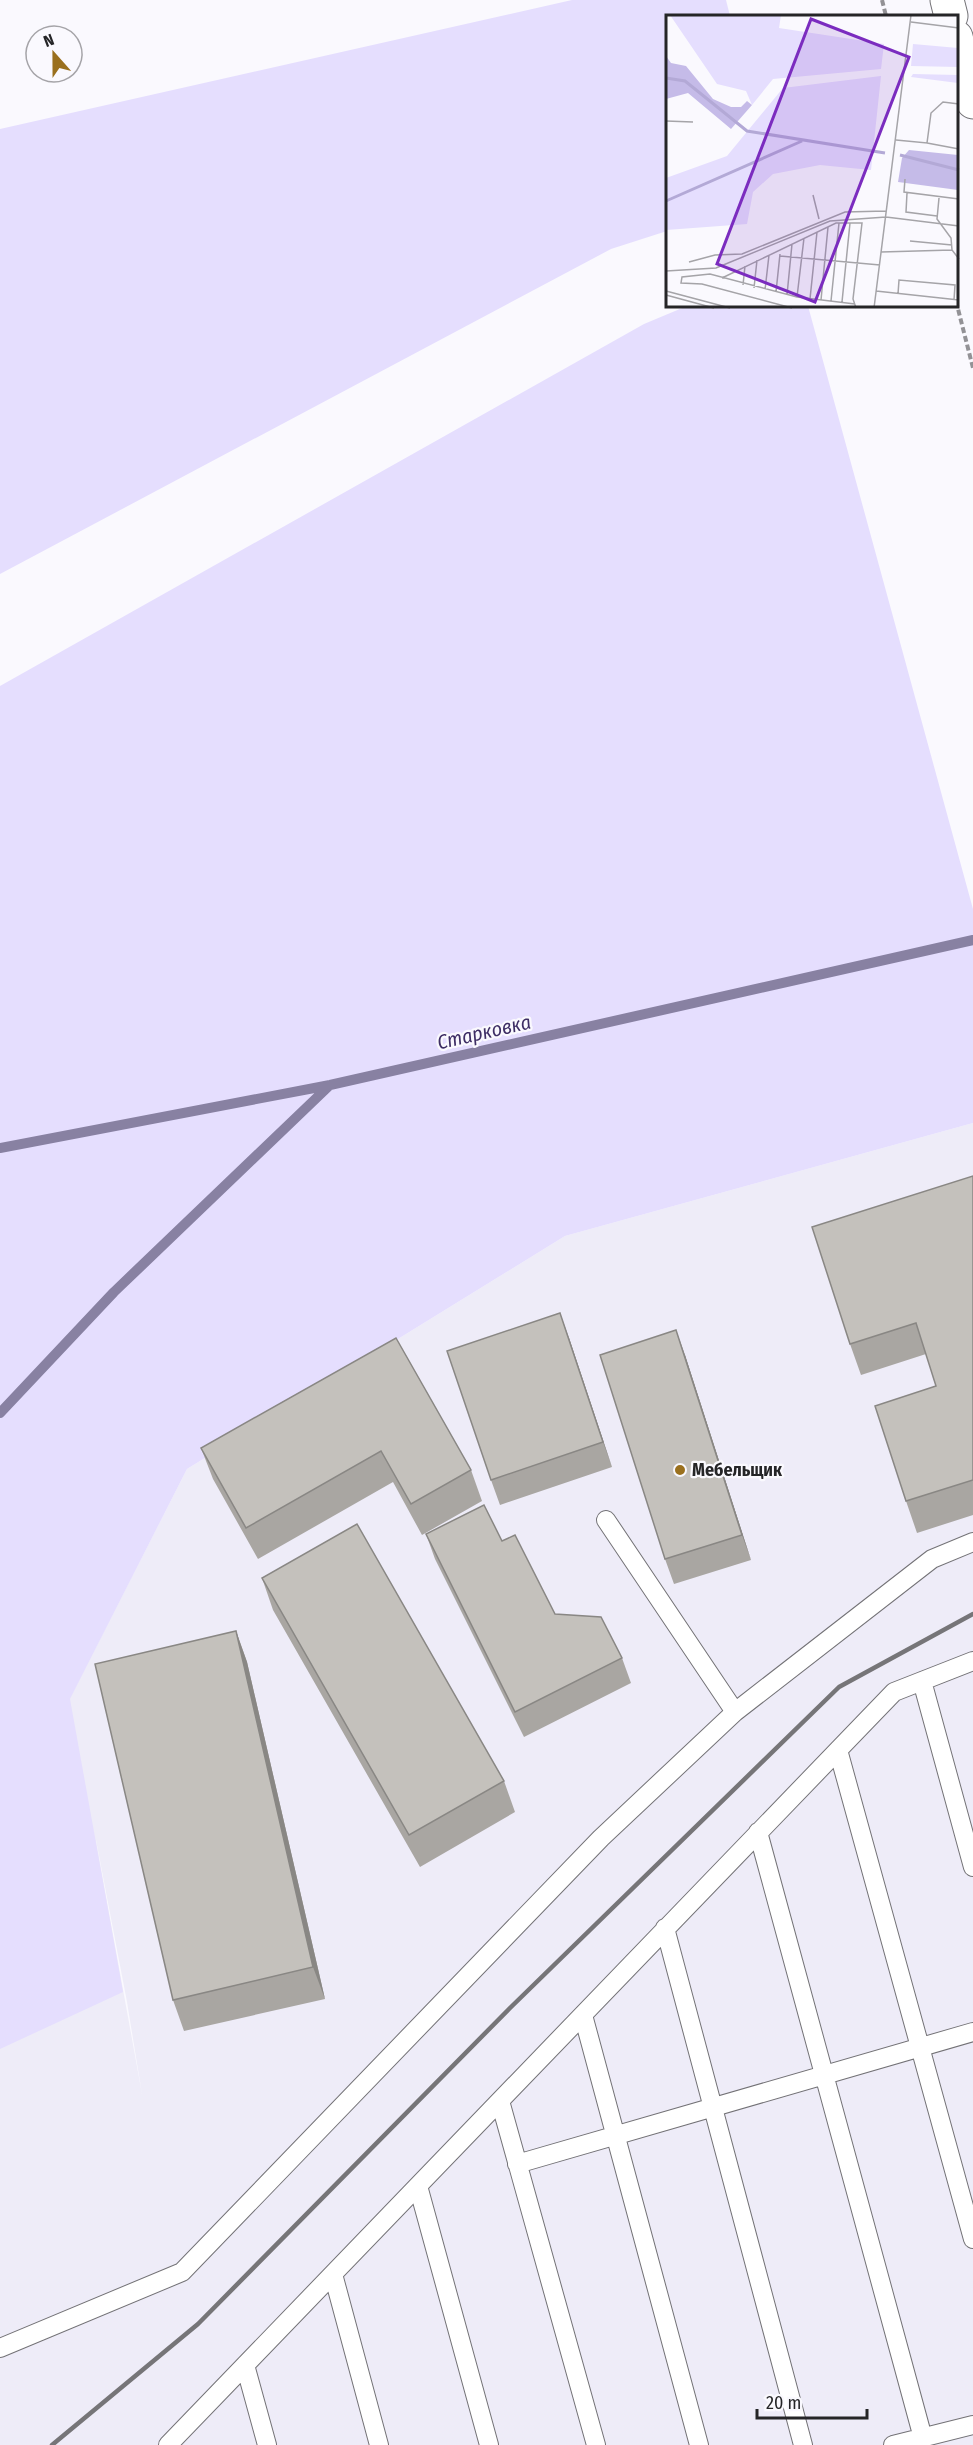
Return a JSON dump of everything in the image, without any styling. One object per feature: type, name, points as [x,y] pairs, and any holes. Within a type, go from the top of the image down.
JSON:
[{"type":"main road","points":[[947,0],[951,15]]},
{"type":"main road","points":[[958,41],[973,102]]},
{"type":"lane","points":[[606,1520],[735,1712]]},
{"type":"lane","points":[[0,2348],[182,2272],[601,1838],[735,1712],[932,1559],[973,1542]]},
{"type":"lane","points":[[168,2445],[894,1692],[973,1661]]},
{"type":"lane","points":[[922,1681],[973,1867]]},
{"type":"lane","points":[[838,1750],[973,2239]]},
{"type":"lane","points":[[758,1832],[923,2438]]},
{"type":"lane","points":[[665,1928],[803,2445]]},
{"type":"lane","points":[[583,2015],[699,2445]]},
{"type":"lane","points":[[517,2164],[973,2032]]},
{"type":"lane","points":[[500,2101],[596,2445]]},
{"type":"lane","points":[[418,2186],[489,2445]]},
{"type":"lane","points":[[333,2274],[379,2445]]},
{"type":"lane","points":[[245,2365],[267,2445]]},
{"type":"lane","points":[[893,2445],[973,2425]]},
{"type":"path","points":[[882,0],[886,15]]},
{"type":"path","points":[[958,305],[973,368]]},
{"type":"shaded area","points":[[572,0],[726,0],[730,15],[666,15],[666,231],[611,249],[0,574],[0,129]]},
{"type":"shaded area","points":[[682,308],[809,308],[973,909],[973,1123],[565,1236],[187,1469],[70,1699],[123,1992],[0,2049],[0,686],[644,324]]},
{"type":"shaded area","points":[[973,1123],[973,2445],[0,2445],[0,1652],[70,1698],[187,1469],[565,1236]],"holes":[[[96,1840],[127,2002],[142,2094]]]},
{"type":"building","points":[[973,1176],[973,1480],[906,1501],[875,1406],[936,1386],[916,1323],[850,1344],[812,1227]]},
{"type":"building","points":[[560,1313],[603,1442],[491,1480],[447,1351]]},
{"type":"building","name":"Мебельщик","points":[[676,1330],[742,1535],[665,1559],[600,1355]]},
{"type":"building","points":[[396,1338],[471,1470],[411,1504],[381,1451],[246,1528],[201,1448]]},
{"type":"building","points":[[484,1505],[502,1541],[515,1535],[555,1614],[601,1617],[622,1658],[515,1712],[426,1534]]},
{"type":"building","points":[[357,1524],[504,1781],[409,1835],[262,1578]]},
{"type":"building","points":[[236,1631],[313,1967],[173,2000],[95,1664]]},
{"type":"waterway","name":"Старковка","points":[[0,1148],[330,1085],[973,940]]},
{"type":"waterway","points":[[0,1413],[114,1292],[330,1085]]},
{"type":"railway","points":[[52,2445],[198,2324],[510,2008],[839,1687],[973,1614]]},
{"type":"place","name":"Мебельщик","points":[[680,1470]]}]
